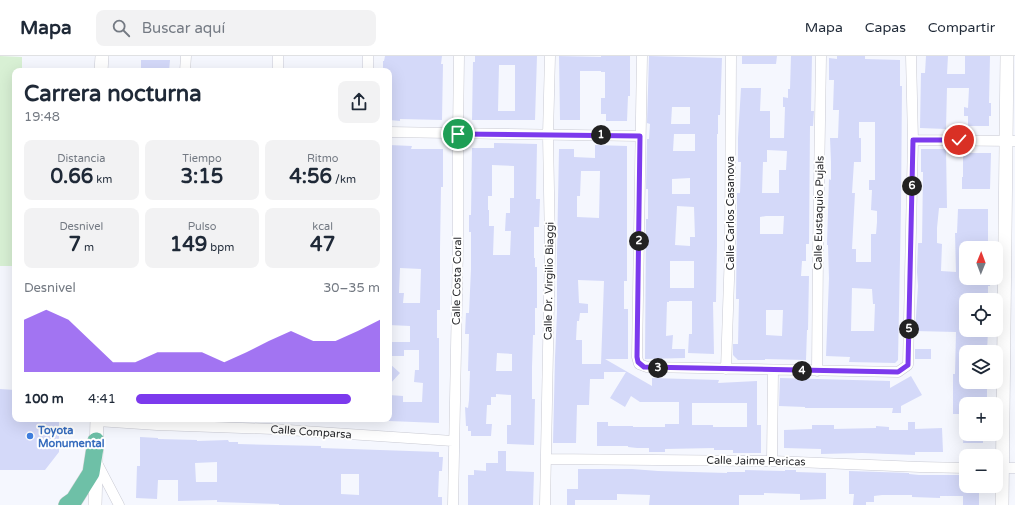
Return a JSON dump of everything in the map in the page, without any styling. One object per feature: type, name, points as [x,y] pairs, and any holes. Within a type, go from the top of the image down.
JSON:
[{"type":"highway","points":[[67,505],[74,500],[91,473],[96,441]]},
{"type":"street","points":[[102,56],[102,68]]},
{"type":"street","points":[[185,68],[186,56]]},
{"type":"street","points":[[278,56],[278,68]]},
{"type":"street","points":[[368,56],[368,68]]},
{"type":"street","name":"Calle Costa Coral","points":[[453,505],[453,441],[458,245],[459,56]]},
{"type":"street","name":"Calle Dr. Virgilio Biaggi","points":[[545,505],[550,247],[548,135],[550,56]]},
{"type":"street","points":[[642,56],[637,340],[637,359],[640,364],[644,367],[898,372],[908,365],[913,140],[911,56]]},
{"type":"street","name":"Calle Carlos Casanova","points":[[726,369],[730,250],[731,56]]},
{"type":"street","name":"Calle Eustaquio Pujals","points":[[818,371],[821,56]]},
{"type":"street","points":[[1002,505],[1005,468],[1010,141],[1007,56]]},
{"type":"street","points":[[392,132],[640,136]]},
{"type":"street","points":[[913,140],[1010,141]]},
{"type":"street","points":[[772,461],[773,370]]},
{"type":"street","points":[[95,505],[97,422]]},
{"type":"street","name":"Calle Comparsa","points":[[121,422],[157,425],[273,424],[453,441]]},
{"type":"street","name":"Calle Jaime Pericas","points":[[546,459],[772,461],[959,468]]},
{"type":"street","points":[[97,463],[119,505]]},
{"type":"green space","points":[[0,56],[22,57],[22,68],[12,68],[12,266],[0,266]]},
{"type":"building","points":[[385,56],[442,56],[442,120],[400,119],[400,121],[392,120],[392,68],[383,68]]},
{"type":"building","points":[[475,56],[537,56],[535,120],[472,120],[473,62],[475,62]],"holes":[[[499,65],[515,65],[515,111],[498,111]]]},
{"type":"building","points":[[559,56],[630,56],[630,96],[628,96],[627,121],[606,121],[606,114],[601,114],[601,98],[605,98],[605,72],[601,71],[580,71],[580,120],[560,120]]},
{"type":"building","points":[[649,56],[722,58],[720,115],[718,115],[717,134],[716,302],[713,302],[714,354],[688,353],[689,334],[692,334],[692,301],[669,301],[667,302],[666,336],[673,335],[672,349],[685,349],[685,358],[645,359],[646,219],[648,219],[648,189],[646,189],[647,139],[649,139],[650,124],[647,123]],"holes":[[[672,107],[690,107],[690,124],[671,124]],[[674,134],[695,134],[695,151],[673,151]],[[690,178],[690,194],[672,194],[672,179]],[[677,206],[694,207],[695,237],[690,237],[690,246],[675,245]],[[670,261],[694,261],[694,288],[670,288]]]},
{"type":"building","points":[[742,56],[777,56],[776,64],[742,64]]},
{"type":"building","points":[[791,56],[812,56],[811,111],[814,111],[813,126],[810,126],[809,244],[806,244],[806,261],[802,261],[801,276],[809,276],[806,360],[738,360],[733,355],[733,344],[738,344],[739,299],[736,299],[737,193],[740,193],[741,162],[738,162],[738,138],[741,88],[761,88],[760,111],[770,111],[770,138],[784,138],[785,107],[783,107],[783,97],[788,98],[788,89],[790,89]],"holes":[[[767,150],[787,151],[786,170],[779,170],[779,193],[762,193],[763,162],[767,162]],[[784,216],[783,234],[760,234],[760,217]],[[766,310],[783,310],[782,336],[766,335]]]},
{"type":"building","points":[[837,56],[865,56],[865,59],[900,60],[900,86],[902,86],[901,208],[898,360],[895,363],[849,362],[850,357],[826,356],[829,278],[827,245],[829,179],[831,180],[830,138],[838,138],[839,110],[833,110],[834,80],[829,80],[829,58],[837,59]],"holes":[[[859,122],[875,122],[875,180],[869,180],[869,190],[872,190],[871,210],[877,211],[877,222],[876,234],[871,234],[871,262],[856,262],[856,249],[852,249],[855,193],[852,193],[854,162],[861,162]],[[852,288],[872,289],[873,304],[875,304],[874,331],[851,331]]]},
{"type":"building","points":[[926,56],[948,56],[947,74],[965,74],[965,56],[990,56],[989,103],[991,103],[991,116],[989,116],[989,126],[968,126],[968,116],[964,116],[964,107],[968,108],[969,88],[947,88],[946,129],[920,128],[921,73],[925,73]]},
{"type":"building","points":[[141,60],[170,60],[169,68],[141,68]]},
{"type":"building","points":[[494,143],[537,144],[536,199],[540,199],[539,227],[534,227],[534,258],[535,267],[537,267],[537,308],[535,308],[535,335],[533,335],[532,367],[532,399],[535,399],[534,445],[507,444],[507,425],[511,425],[511,395],[496,394],[496,397],[491,397],[491,405],[487,405],[486,424],[492,424],[491,436],[471,436],[471,431],[468,431],[468,426],[466,426],[465,407],[468,408],[470,371],[468,371],[469,334],[465,334],[466,313],[469,313],[471,269],[471,232],[469,232],[469,215],[471,215],[472,148],[494,148]],"holes":[[[492,165],[514,166],[514,198],[510,198],[510,213],[506,213],[505,231],[511,231],[510,255],[493,255],[494,226],[489,226],[488,210],[488,196],[492,196]],[[497,353],[512,354],[512,371],[496,371]]]},
{"type":"building","points":[[392,145],[412,146],[411,149],[443,149],[443,187],[441,187],[440,310],[437,310],[437,338],[439,338],[439,423],[392,421],[392,395],[403,396],[403,402],[422,402],[423,383],[414,382],[415,370],[419,370],[419,350],[404,350],[404,356],[392,356],[392,342],[410,342],[410,326],[392,325]],"holes":[[[400,268],[421,269],[420,303],[403,303],[404,293],[399,293]]]},
{"type":"building","points":[[595,145],[627,146],[627,281],[624,281],[624,309],[628,309],[628,359],[605,359],[652,386],[652,378],[719,380],[718,383],[757,381],[757,425],[761,425],[761,453],[733,453],[733,450],[714,450],[714,448],[665,449],[665,452],[649,452],[649,448],[597,446],[597,422],[608,422],[608,426],[633,427],[665,427],[665,424],[679,424],[679,402],[640,402],[631,396],[625,407],[610,398],[626,372],[604,372],[604,379],[590,379],[589,405],[577,405],[576,443],[553,443],[557,313],[559,149],[574,149],[574,157],[595,158]],"holes":[[[581,171],[600,171],[599,218],[577,217],[577,196],[580,196]],[[578,280],[604,281],[601,364],[582,364],[582,340],[576,340],[577,321],[579,321],[580,313],[588,313],[588,304],[579,303]],[[692,403],[747,403],[747,427],[713,427],[713,425],[692,425]]]},
{"type":"building","points":[[921,149],[946,149],[947,208],[939,208],[937,228],[937,243],[942,244],[941,271],[956,272],[955,233],[957,233],[958,209],[988,209],[988,241],[959,241],[959,285],[990,286],[988,286],[988,293],[959,293],[959,337],[988,337],[987,345],[959,345],[959,389],[987,389],[987,397],[959,397],[959,414],[953,414],[953,374],[955,374],[956,332],[915,331],[918,286],[918,243],[922,243],[923,172],[921,172]]},
{"type":"building","points":[[963,153],[991,153],[990,189],[962,189]]},
{"type":"building","points":[[915,349],[931,349],[931,359],[915,359]]},
{"type":"building","points":[[392,366],[400,373],[392,382]]},
{"type":"building","points":[[911,376],[922,395],[901,406],[901,413],[892,413],[893,408],[805,408],[779,406],[780,378],[890,381],[890,388]]},
{"type":"building","name":"Toyota Monumental","points":[[0,389],[12,390],[12,422],[59,422],[59,452],[45,470],[0,470]]},
{"type":"building","points":[[908,422],[915,422],[915,429],[942,428],[943,452],[915,452],[915,455],[862,453],[821,454],[821,449],[784,448],[784,430],[812,429],[812,425],[834,425],[834,429],[876,428],[876,426],[889,427],[889,430],[908,430]]},
{"type":"building","points":[[140,437],[197,441],[228,440],[229,442],[238,442],[238,444],[321,446],[321,448],[439,452],[439,457],[443,457],[442,471],[439,471],[438,497],[442,497],[442,505],[279,505],[217,502],[217,500],[178,501],[178,480],[158,480],[157,499],[136,498],[137,466],[140,466]],"holes":[[[217,462],[217,482],[196,482],[195,463]],[[341,474],[359,474],[359,495],[341,494]]]},
{"type":"building","points":[[963,441],[983,441],[983,443],[963,443]]},
{"type":"building","points":[[498,451],[506,451],[506,471],[534,472],[533,505],[468,505],[468,475],[474,475],[474,470],[486,471],[486,463],[498,463]]},
{"type":"building","points":[[578,469],[632,469],[727,473],[745,472],[745,470],[796,470],[796,472],[826,473],[826,499],[800,500],[800,494],[764,493],[764,495],[739,495],[739,505],[649,505],[650,495],[617,494],[617,500],[575,500],[575,505],[567,505],[567,489],[578,489]]},
{"type":"building","points":[[849,471],[909,473],[919,475],[959,475],[959,493],[979,493],[979,505],[963,505],[963,496],[940,496],[940,498],[912,497],[912,495],[882,495],[874,496],[874,502],[866,502],[866,505],[853,505],[854,494],[849,494]]},
{"type":"place","name":"Toyota Monumental","points":[[30,436]]},
{"type":"route","points":[[458,134],[640,136],[637,359],[641,366],[647,368],[898,372],[908,365],[913,140],[959,140]]}]
